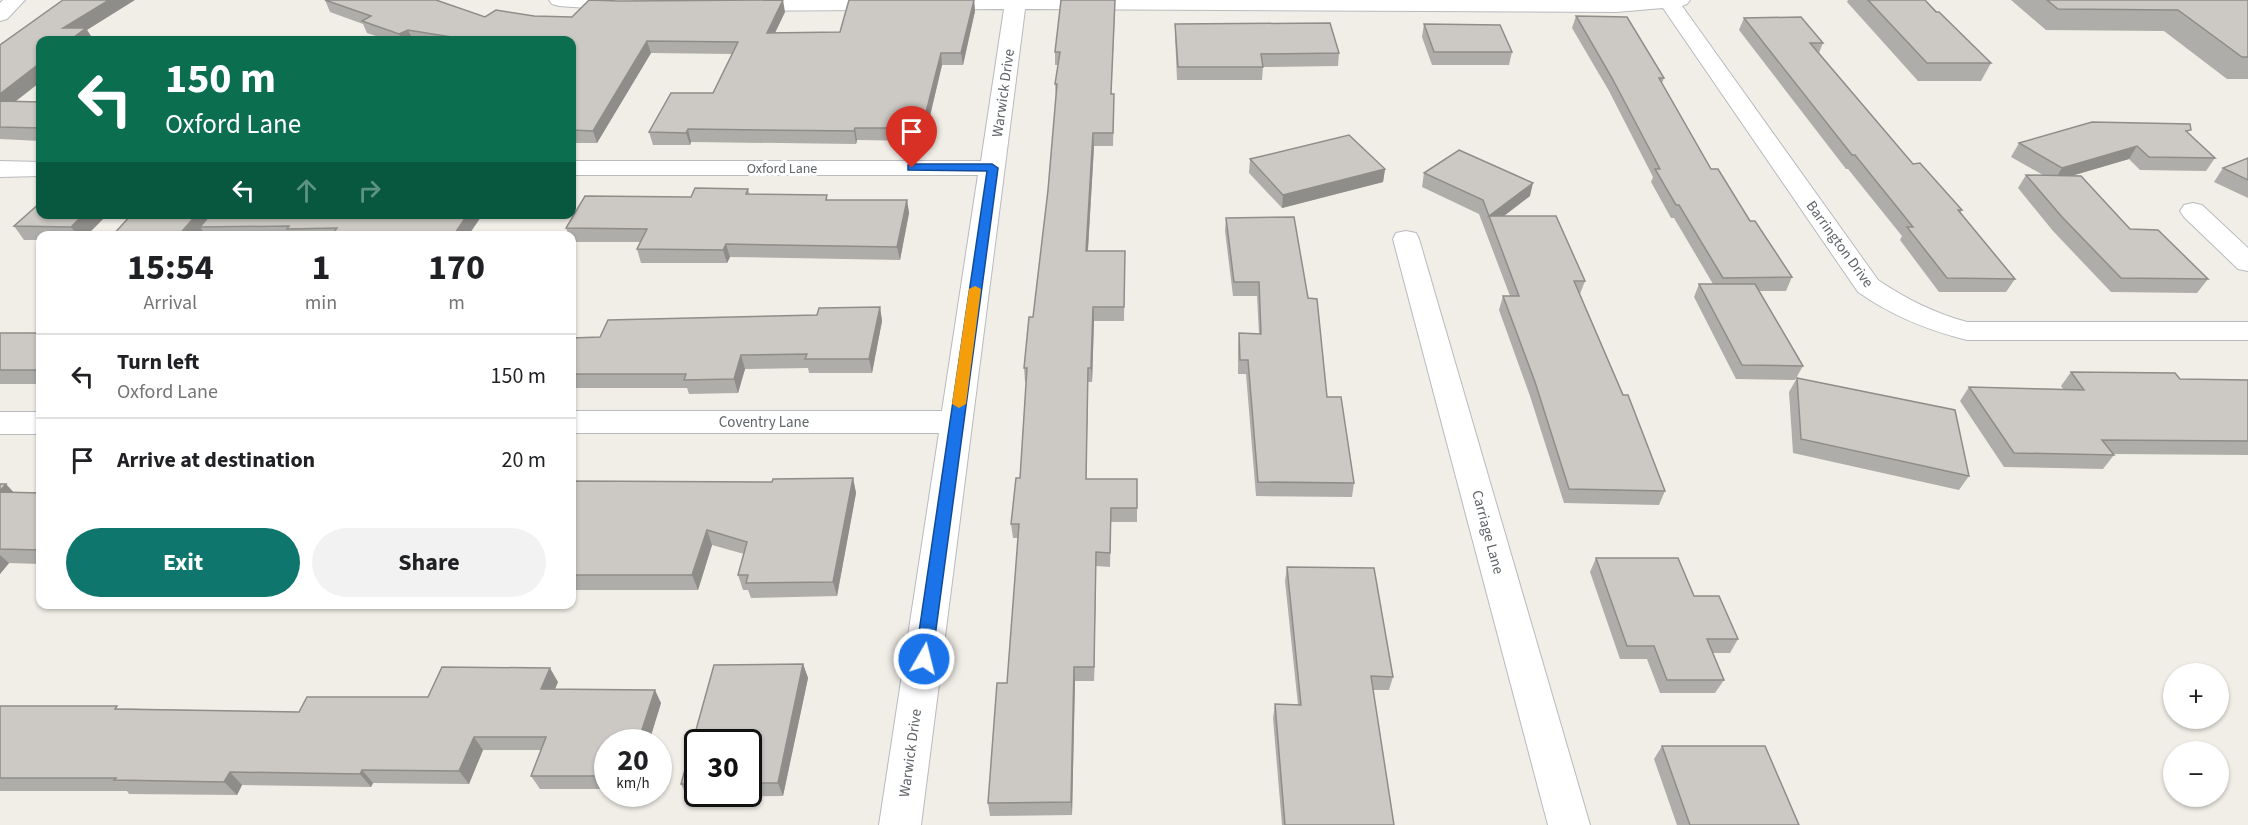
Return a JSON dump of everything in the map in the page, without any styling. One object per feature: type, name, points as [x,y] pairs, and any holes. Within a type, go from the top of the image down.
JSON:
[{"type":"street","points":[[0,15],[15,0]]},
{"type":"street","points":[[559,0],[646,5]]},
{"type":"street","points":[[717,5],[1015,3],[1616,6],[1675,1]]},
{"type":"street","name":"Barrington Drive","points":[[1675,1],[1868,286],[1896,306],[1929,322],[1967,331],[2248,331]]},
{"type":"street","name":"Warwick Drive","points":[[900,825],[1015,3]]},
{"type":"street","name":"Oxford Lane","points":[[576,168],[992,168]]},
{"type":"street","points":[[0,169],[36,169]]},
{"type":"street","points":[[2193,211],[2248,263]]},
{"type":"street","name":"Carriage Lane","points":[[1406,239],[1569,825]]},
{"type":"street","name":"Coventry Lane","points":[[576,422],[957,422]]},
{"type":"street","points":[[0,423],[36,423]]},
{"type":"building","points":[[63,0],[109,0],[63,28],[86,28],[75,36],[36,36],[36,66],[0,94],[0,45]]},
{"type":"building","points":[[325,0],[436,0],[485,17],[496,10],[534,16],[572,17],[589,0],[783,0],[767,33],[840,32],[849,0],[974,0],[961,53],[941,53],[922,128],[855,128],[854,131],[688,129],[686,133],[649,132],[671,93],[713,93],[738,42],[647,41],[593,131],[576,130],[576,36],[445,36],[408,30],[399,34],[362,21],[371,16]]},
{"type":"building","points":[[1061,0],[1115,0],[1111,94],[1114,94],[1113,133],[1093,133],[1086,251],[1125,251],[1124,307],[1093,307],[1091,368],[1088,368],[1086,479],[1137,479],[1137,508],[1111,508],[1110,553],[1096,552],[1094,667],[1074,667],[1071,802],[988,803],[997,683],[1007,683],[1019,524],[1011,524],[1016,478],[1020,478],[1027,368],[1024,368],[1029,317],[1033,317],[1048,190],[1057,84],[1055,84],[1060,52],[1055,52]]},
{"type":"building","points":[[1868,0],[1925,0],[1991,63],[1927,63]]},
{"type":"building","points":[[2047,0],[2248,0],[2248,57],[2242,57],[2178,10],[2058,9]]},
{"type":"building","points":[[1576,16],[1627,17],[1664,78],[1659,78],[1711,169],[1718,169],[1750,221],[1755,221],[1792,277],[1723,278],[1655,169],[1660,169]]},
{"type":"building","points":[[1801,17],[1823,43],[1810,43],[1913,164],[1920,163],[1962,210],[1958,210],[2015,279],[1947,278],[1907,227],[1913,227],[1855,155],[1852,155],[1744,18]]},
{"type":"building","points":[[1330,23],[1339,53],[1261,54],[1263,67],[1178,67],[1175,24]]},
{"type":"building","points":[[1424,24],[1500,25],[1512,52],[1434,52]]},
{"type":"building","points":[[0,101],[36,102],[36,128],[0,127]]},
{"type":"building","points":[[2092,122],[2190,124],[2191,130],[2186,131],[2215,158],[2149,157],[2137,146],[2062,168],[2019,143]]},
{"type":"building","points":[[1349,135],[1385,169],[1283,195],[1250,159]]},
{"type":"building","points":[[1459,150],[1533,183],[1489,216],[1483,200],[1424,173]]},
{"type":"building","points":[[2248,158],[2248,180],[2223,168]]},
{"type":"building","points":[[2026,175],[2081,176],[2130,229],[2158,230],[2208,279],[2121,278],[2062,217]]},
{"type":"building","points":[[695,188],[748,189],[746,194],[827,195],[826,200],[907,200],[897,247],[726,244],[723,250],[637,249],[647,229],[566,228],[571,219],[576,219],[576,211],[585,196],[691,197]]},
{"type":"building","points":[[36,207],[36,219],[79,219],[71,227],[14,226]]},
{"type":"building","points":[[1489,216],[1556,216],[1585,281],[1574,281],[1623,395],[1628,395],[1665,491],[1569,489],[1535,382],[1503,296],[1519,296]]},
{"type":"building","points":[[1294,217],[1308,298],[1317,299],[1327,397],[1341,397],[1354,483],[1258,482],[1248,360],[1240,360],[1239,333],[1261,334],[1259,282],[1234,282],[1226,218]]},
{"type":"building","points":[[127,219],[193,219],[182,231],[117,231]]},
{"type":"building","points":[[207,219],[465,219],[456,231],[335,231],[337,228],[287,229],[289,226],[200,227]]},
{"type":"building","points":[[1699,284],[1755,284],[1803,366],[1742,365]]},
{"type":"building","points":[[880,307],[869,359],[805,359],[807,354],[741,355],[734,379],[684,380],[686,374],[576,374],[576,338],[600,337],[608,320],[817,315],[819,308]]},
{"type":"building","points":[[0,333],[36,333],[36,370],[0,370]]},
{"type":"building","points":[[2071,372],[2175,373],[2180,379],[2248,380],[2248,441],[2102,440],[2114,455],[2014,453],[1969,387],[2084,390]]},
{"type":"building","points":[[1797,378],[1955,410],[1969,476],[1801,439]]},
{"type":"building","points":[[853,478],[833,582],[746,583],[748,575],[738,575],[747,542],[707,530],[692,575],[576,575],[576,481],[772,482],[773,479]]},
{"type":"building","points":[[0,492],[36,493],[36,550],[0,549]]},
{"type":"building","points":[[1596,558],[1678,558],[1694,596],[1719,596],[1738,639],[1707,639],[1724,680],[1667,680],[1654,646],[1627,646]]},
{"type":"building","points":[[1287,567],[1374,568],[1393,677],[1371,676],[1394,825],[1285,825],[1275,704],[1301,705]]},
{"type":"building","points":[[803,664],[778,783],[762,783],[762,729],[696,729],[714,665]]},
{"type":"building","points":[[442,667],[550,668],[541,689],[655,690],[642,729],[594,729],[594,776],[531,776],[546,737],[474,737],[459,771],[362,770],[360,774],[230,772],[224,782],[114,780],[116,778],[0,778],[0,706],[117,706],[115,709],[299,712],[307,697],[428,697]]},
{"type":"building","points":[[1662,746],[1765,746],[1799,825],[1690,825]]},
{"type":"slow traffic","points":[[959,404],[975,289]]},
{"type":"route","points":[[912,168],[992,168],[924,659]]}]
